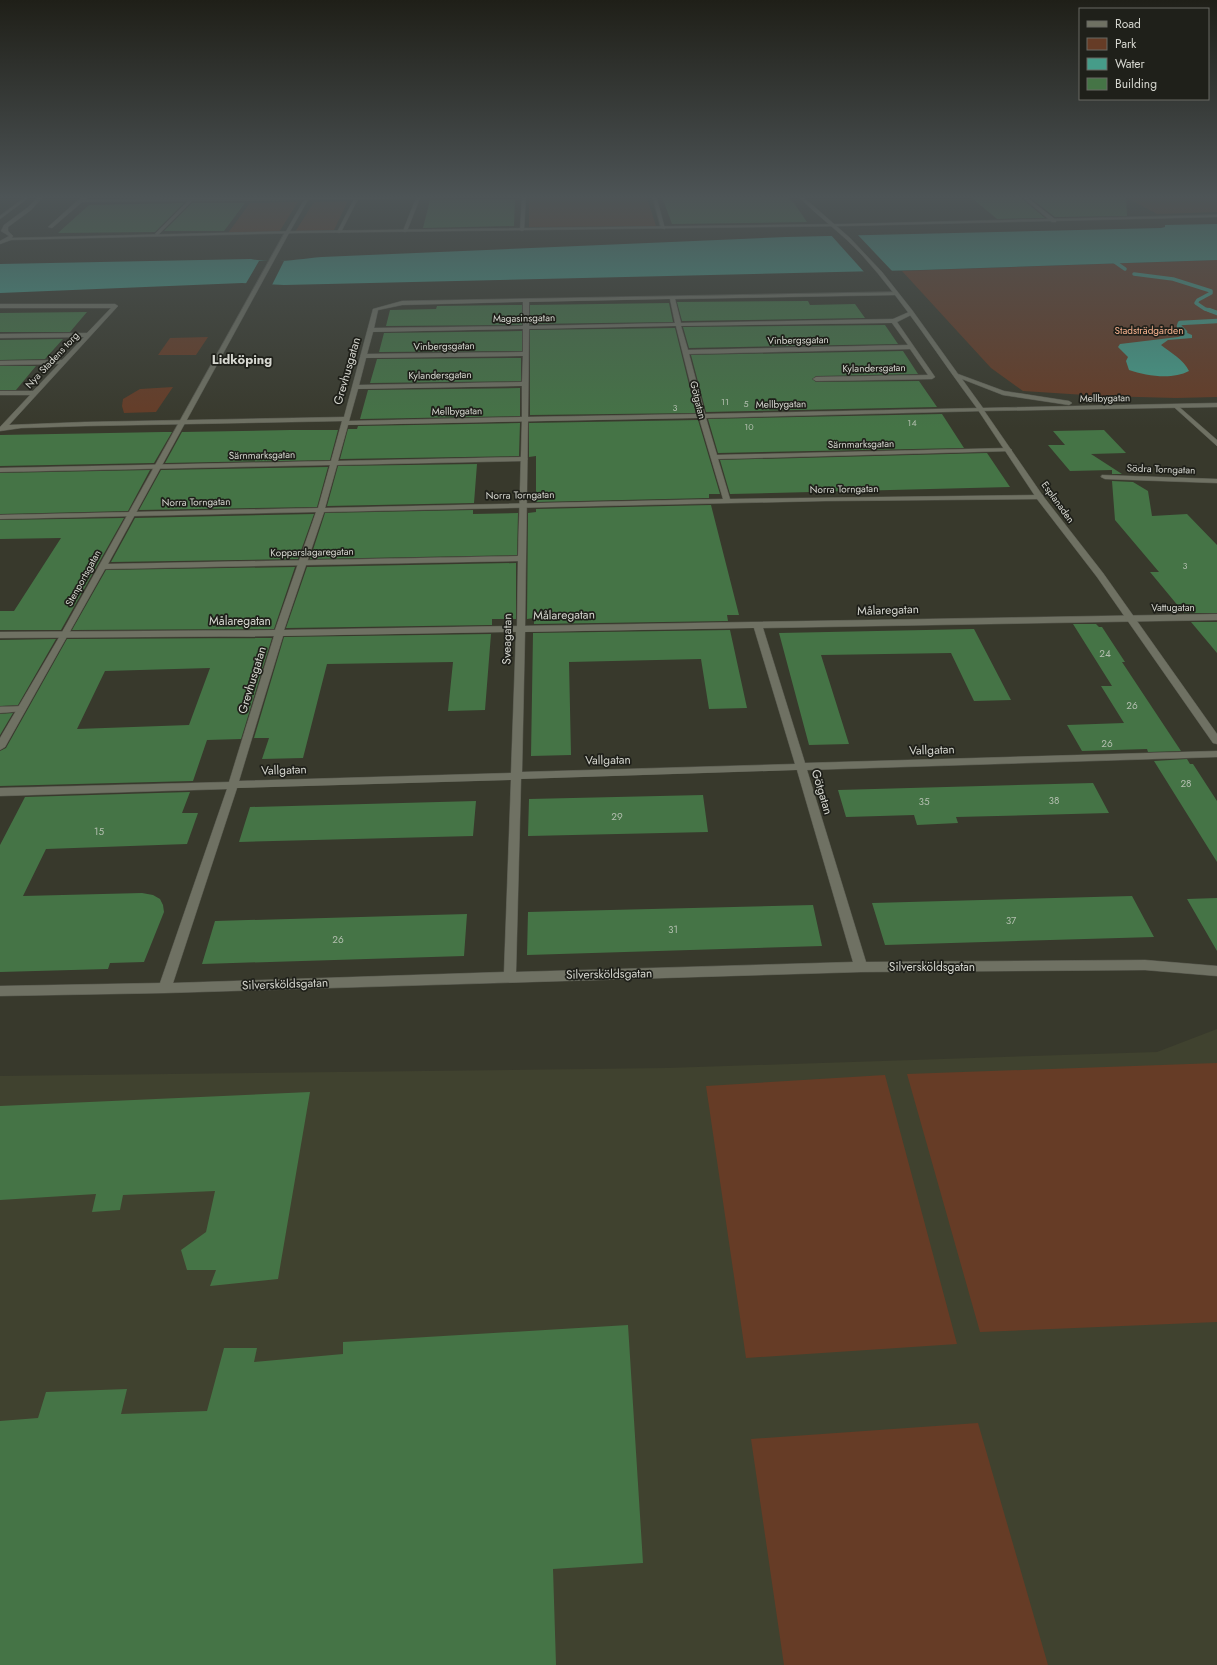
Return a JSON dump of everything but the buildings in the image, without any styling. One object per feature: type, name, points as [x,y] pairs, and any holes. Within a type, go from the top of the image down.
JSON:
[{"type":"street","name":"Stenportsgatan","points":[[0,747],[65,634],[266,273]]},
{"type":"street","name":"Esplanaden","points":[[879,273],[911,313],[956,375],[1040,497],[1100,575],[1217,741]]},
{"type":"street","points":[[526,301],[895,293]]},
{"type":"street","name":"Götgatan","points":[[672,298],[702,416],[727,501]]},
{"type":"street","name":"Grevhusgatan","points":[[165,988],[233,785],[279,633],[302,563],[322,509],[376,309],[409,303],[526,301]]},
{"type":"street","name":"Sveagatan","points":[[510,977],[521,628],[526,301]]},
{"type":"street","name":"Nya Stadens torg","points":[[0,306],[115,306],[1,429]]},
{"type":"street","points":[[911,313],[894,320],[911,347]]},
{"type":"street","name":"Magasinsgatan","points":[[371,330],[894,320]]},
{"type":"street","points":[[0,336],[89,335]]},
{"type":"street","name":"Vinbergsgatan","points":[[686,352],[911,347]]},
{"type":"street","name":"Kylandersgatan","points":[[816,379],[932,377],[911,347]]},
{"type":"street","name":"Vinbergsgatan","points":[[364,356],[525,354]]},
{"type":"street","points":[[0,363],[64,362]]},
{"type":"street","points":[[956,375],[1003,393],[1105,408]]},
{"type":"street","name":"Kylandersgatan","points":[[355,387],[524,384]]},
{"type":"street","points":[[0,394],[34,393]]},
{"type":"street","points":[[1177,406],[1217,444]]},
{"type":"street","name":"Mellbygatan","points":[[1,429],[78,424],[183,421],[525,419],[1217,406]]},
{"type":"street","name":"Särnmarksgatan","points":[[714,457],[1009,450]]},
{"type":"street","name":"Särnmarksgatan","points":[[0,470],[524,459]]},
{"type":"street","name":"Södra Torngatan","points":[[1105,477],[1217,481]]},
{"type":"street","name":"Norra Torngatan","points":[[0,517],[727,501],[1040,497]]},
{"type":"street","name":"Kopparslagaregatan","points":[[102,567],[522,558]]},
{"type":"street","name":"Vattugatan","points":[[1129,618],[1217,617]]},
{"type":"street","name":"Målaregatan","points":[[0,635],[279,633],[521,628],[758,626],[980,620],[1129,618]]},
{"type":"street","name":"Götgatan","points":[[758,626],[861,967]]},
{"type":"street","points":[[0,710],[21,709]]},
{"type":"street","name":"Vallgatan","points":[[0,792],[1217,754]]},
{"type":"street","name":"Silversköldsgatan","points":[[0,991],[165,988],[861,967],[1145,965],[1217,970]]},
{"type":"shaded area","points":[[1217,1029],[1217,1665],[0,1665],[0,1076],[667,1068],[1157,1052]]},
{"type":"green space","name":"Stadsträdgården","points":[[904,273],[1217,273],[1217,397],[1176,398],[1101,396],[1023,391],[991,368]]},
{"type":"green space","points":[[208,337],[196,355],[158,355],[170,338]]},
{"type":"green space","points":[[173,387],[156,412],[124,413],[122,406],[123,399],[140,389]]},
{"type":"green space","points":[[1217,1063],[1217,1322],[980,1332],[907,1074]]},
{"type":"green space","points":[[885,1075],[957,1344],[746,1358],[706,1086]]},
{"type":"green space","points":[[978,1423],[1048,1665],[784,1665],[751,1439]]},
{"type":"water","points":[[0,273],[806,273],[284,285],[242,283],[0,293]]},
{"type":"water","points":[[1185,332],[1192,335],[1192,338],[1168,340],[1161,345],[1187,367],[1189,371],[1182,374],[1159,376],[1129,370],[1126,361],[1128,357],[1118,347],[1120,344],[1178,337],[1184,335]]},
{"type":"pier","points":[[252,273],[278,273],[272,285],[245,285]]},
{"type":"waterway","points":[[1134,274],[1173,279],[1211,291],[1211,293],[1198,300],[1196,303],[1211,311]]},
{"type":"waterway","points":[[1211,311],[1217,313]]},
{"type":"waterway","points":[[1185,332],[1179,326],[1180,323],[1217,321]]},
{"type":"district","name":"Lidköping","points":[[242,359]]}]
